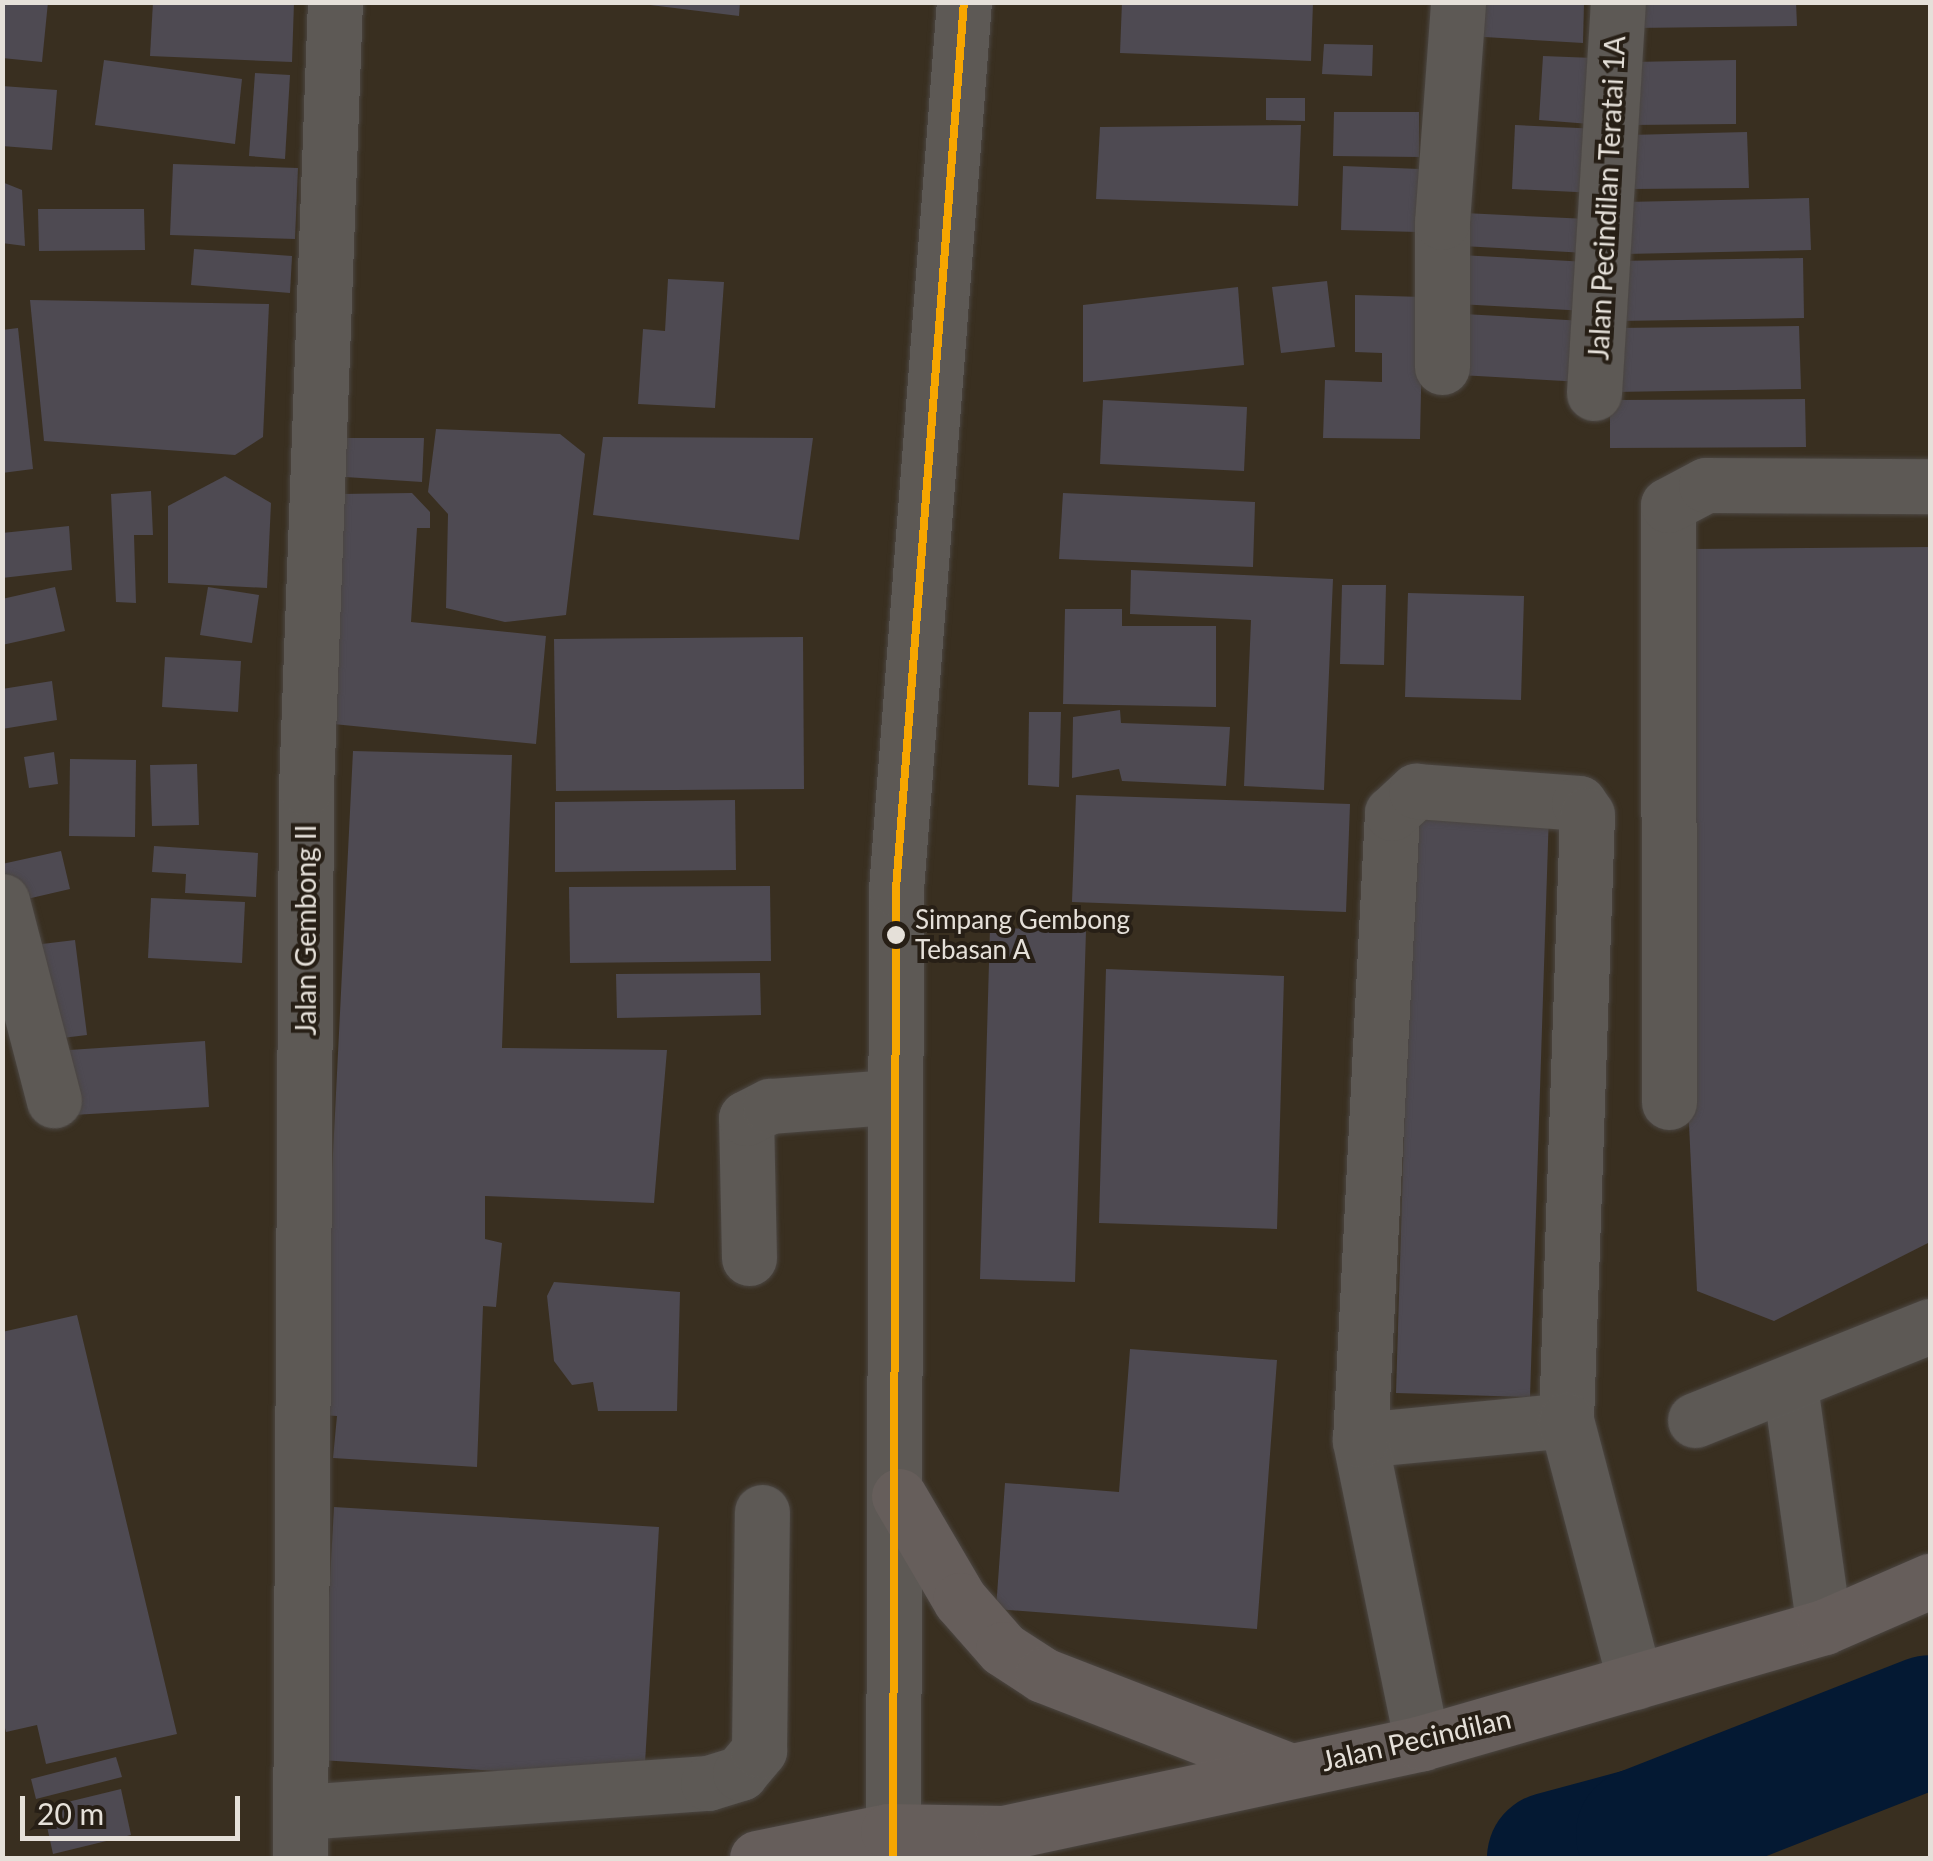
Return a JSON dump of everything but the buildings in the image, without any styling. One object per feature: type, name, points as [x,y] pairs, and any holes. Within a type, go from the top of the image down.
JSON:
[{"type":"main road","points":[[899,1496],[960,1600],[1003,1649],[1042,1674],[1285,1769]]},
{"type":"main road","name":"Jalan Pecindilan","points":[[757,1858],[1002,1832],[1285,1769],[1422,1744],[1824,1627],[1930,1581]]},
{"type":"street","name":"Jalan Gembong II","points":[[301,1835],[306,788],[335,2]]},
{"type":"street","points":[[891,1845],[899,1496],[890,1097],[896,889],[964,2]]},
{"type":"street","points":[[1442,367],[1442,222],[1458,2]]},
{"type":"street","name":"Jalan Pecindilan Teratai 1A","points":[[1594,393],[1618,2]]},
{"type":"street","points":[[1669,1102],[1668,505],[1706,485],[1930,486]]},
{"type":"street","points":[[1422,1744],[1360,1440],[1392,814],[1416,790],[1579,803],[1587,815],[1566,1420],[1635,1682]]},
{"type":"street","points":[[2,901],[54,1100]]},
{"type":"street","points":[[748,1258],[746,1118],[770,1106],[890,1097]]},
{"type":"street","points":[[1695,1420],[1790,1386],[1930,1326]]},
{"type":"street","points":[[1790,1386],[1824,1627]]},
{"type":"street","points":[[1360,1440],[1566,1420]]},
{"type":"street","points":[[301,1835],[708,1783],[740,1773],[759,1750],[762,1512]]},
{"type":"shaded area","points":[[3,3],[1930,3],[1930,1858],[3,1858]]},
{"type":"waterway","points":[[1553,1858],[1642,1834],[1930,1721]]},
{"type":"transit line","points":[[893,1858],[896,889],[964,2]]},
{"type":"place","name":"Simpang Gembong Tebasan A","points":[[896,935]]}]
